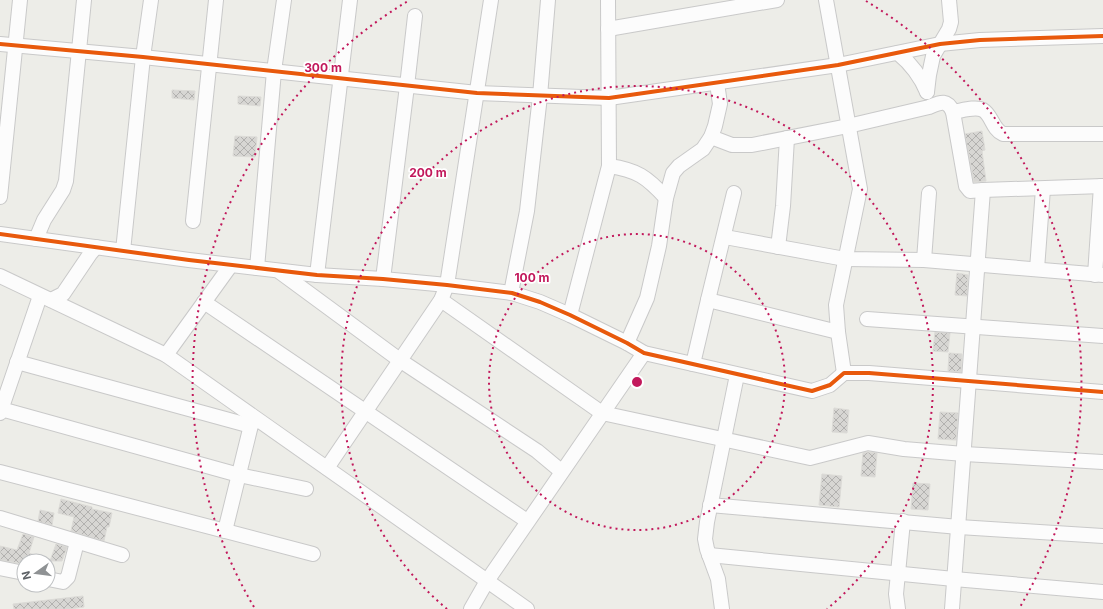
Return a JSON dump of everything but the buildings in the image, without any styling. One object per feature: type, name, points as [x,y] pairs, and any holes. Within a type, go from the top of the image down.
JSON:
[{"type":"street","points":[[0,197],[20,0]]},
{"type":"street","points":[[36,239],[44,220],[64,190],[66,182],[84,0]]},
{"type":"street","points":[[123,251],[143,57],[151,0]]},
{"type":"street","points":[[193,221],[216,0]]},
{"type":"street","points":[[257,268],[274,71],[284,0]]},
{"type":"street","points":[[317,275],[350,0]]},
{"type":"street","points":[[327,468],[441,300],[447,284],[491,0]]},
{"type":"street","points":[[511,293],[527,211],[540,96],[548,0]]},
{"type":"street","points":[[570,315],[609,166],[608,0]]},
{"type":"street","points":[[608,29],[777,0]]},
{"type":"street","points":[[826,0],[860,189],[836,305],[838,332],[844,372]]},
{"type":"street","points":[[929,106],[927,92],[933,56],[949,29],[951,22],[949,0]]},
{"type":"street","points":[[383,279],[407,86],[414,16]]},
{"type":"street","points":[[0,44],[143,57],[477,93],[609,98],[838,65],[940,44],[980,40],[1103,36]]},
{"type":"street","points":[[898,53],[906,60],[922,81],[927,92]]},
{"type":"street","points":[[627,343],[647,298],[659,246],[666,198],[673,173],[679,166],[703,149],[711,137],[715,126],[720,104],[717,83]]},
{"type":"street","points":[[711,137],[732,145],[752,145],[848,126],[940,102],[946,103],[951,107],[953,112],[967,189],[970,191],[1102,186],[1099,275],[924,260],[845,259],[725,238]]},
{"type":"street","points":[[953,112],[976,109],[983,110],[998,132],[1003,134],[1103,134]]},
{"type":"street","points":[[778,247],[783,206],[787,138]]},
{"type":"street","points":[[609,166],[625,168],[644,176],[655,185],[666,198]]},
{"type":"street","points":[[1036,270],[1043,189]]},
{"type":"street","points":[[952,609],[983,190]]},
{"type":"street","points":[[693,364],[708,300],[725,238],[734,193]]},
{"type":"street","points":[[924,260],[929,193]]},
{"type":"street","points":[[0,234],[317,275],[447,284],[511,293],[540,302],[570,315],[644,353],[812,391],[830,385],[844,372],[1103,392]]},
{"type":"street","points":[[46,298],[64,294],[85,260],[96,247]]},
{"type":"street","points":[[166,355],[231,265]]},
{"type":"street","points":[[278,270],[401,361],[536,451],[562,472]]},
{"type":"street","points":[[0,276],[166,355],[252,421],[327,468],[527,609]]},
{"type":"street","points":[[46,298],[18,362],[1,411],[239,475],[306,489]]},
{"type":"street","points":[[441,300],[602,413],[810,458],[868,443],[904,449],[964,454],[1103,462]]},
{"type":"street","points":[[708,300],[838,332]]},
{"type":"street","points":[[204,302],[527,521]]},
{"type":"street","points":[[867,319],[1103,336]]},
{"type":"street","points":[[471,609],[487,581],[527,521],[644,353]]},
{"type":"street","points":[[18,362],[252,421]]},
{"type":"street","points":[[722,609],[718,579],[705,539],[710,505],[737,375]]},
{"type":"street","points":[[225,531],[252,421]]},
{"type":"street","points":[[0,472],[313,554]]},
{"type":"street","points":[[710,505],[959,527],[1103,536]]},
{"type":"street","points":[[0,518],[122,556]]},
{"type":"street","points":[[898,609],[896,594],[897,573],[903,521]]},
{"type":"street","points":[[56,581],[63,582],[68,578],[77,542]]},
{"type":"street","points":[[709,555],[1103,592]]},
{"type":"street","points":[[0,568],[16,571]]},
{"type":"cycle path","points":[[0,44],[143,57],[477,93],[609,98],[838,65],[940,44],[980,40],[1103,36]]},
{"type":"cycle path","points":[[0,234],[189,260],[317,275],[383,279],[512,293],[540,302],[570,315],[644,353],[812,391],[830,385],[844,373],[869,373],[1103,392]]}]
